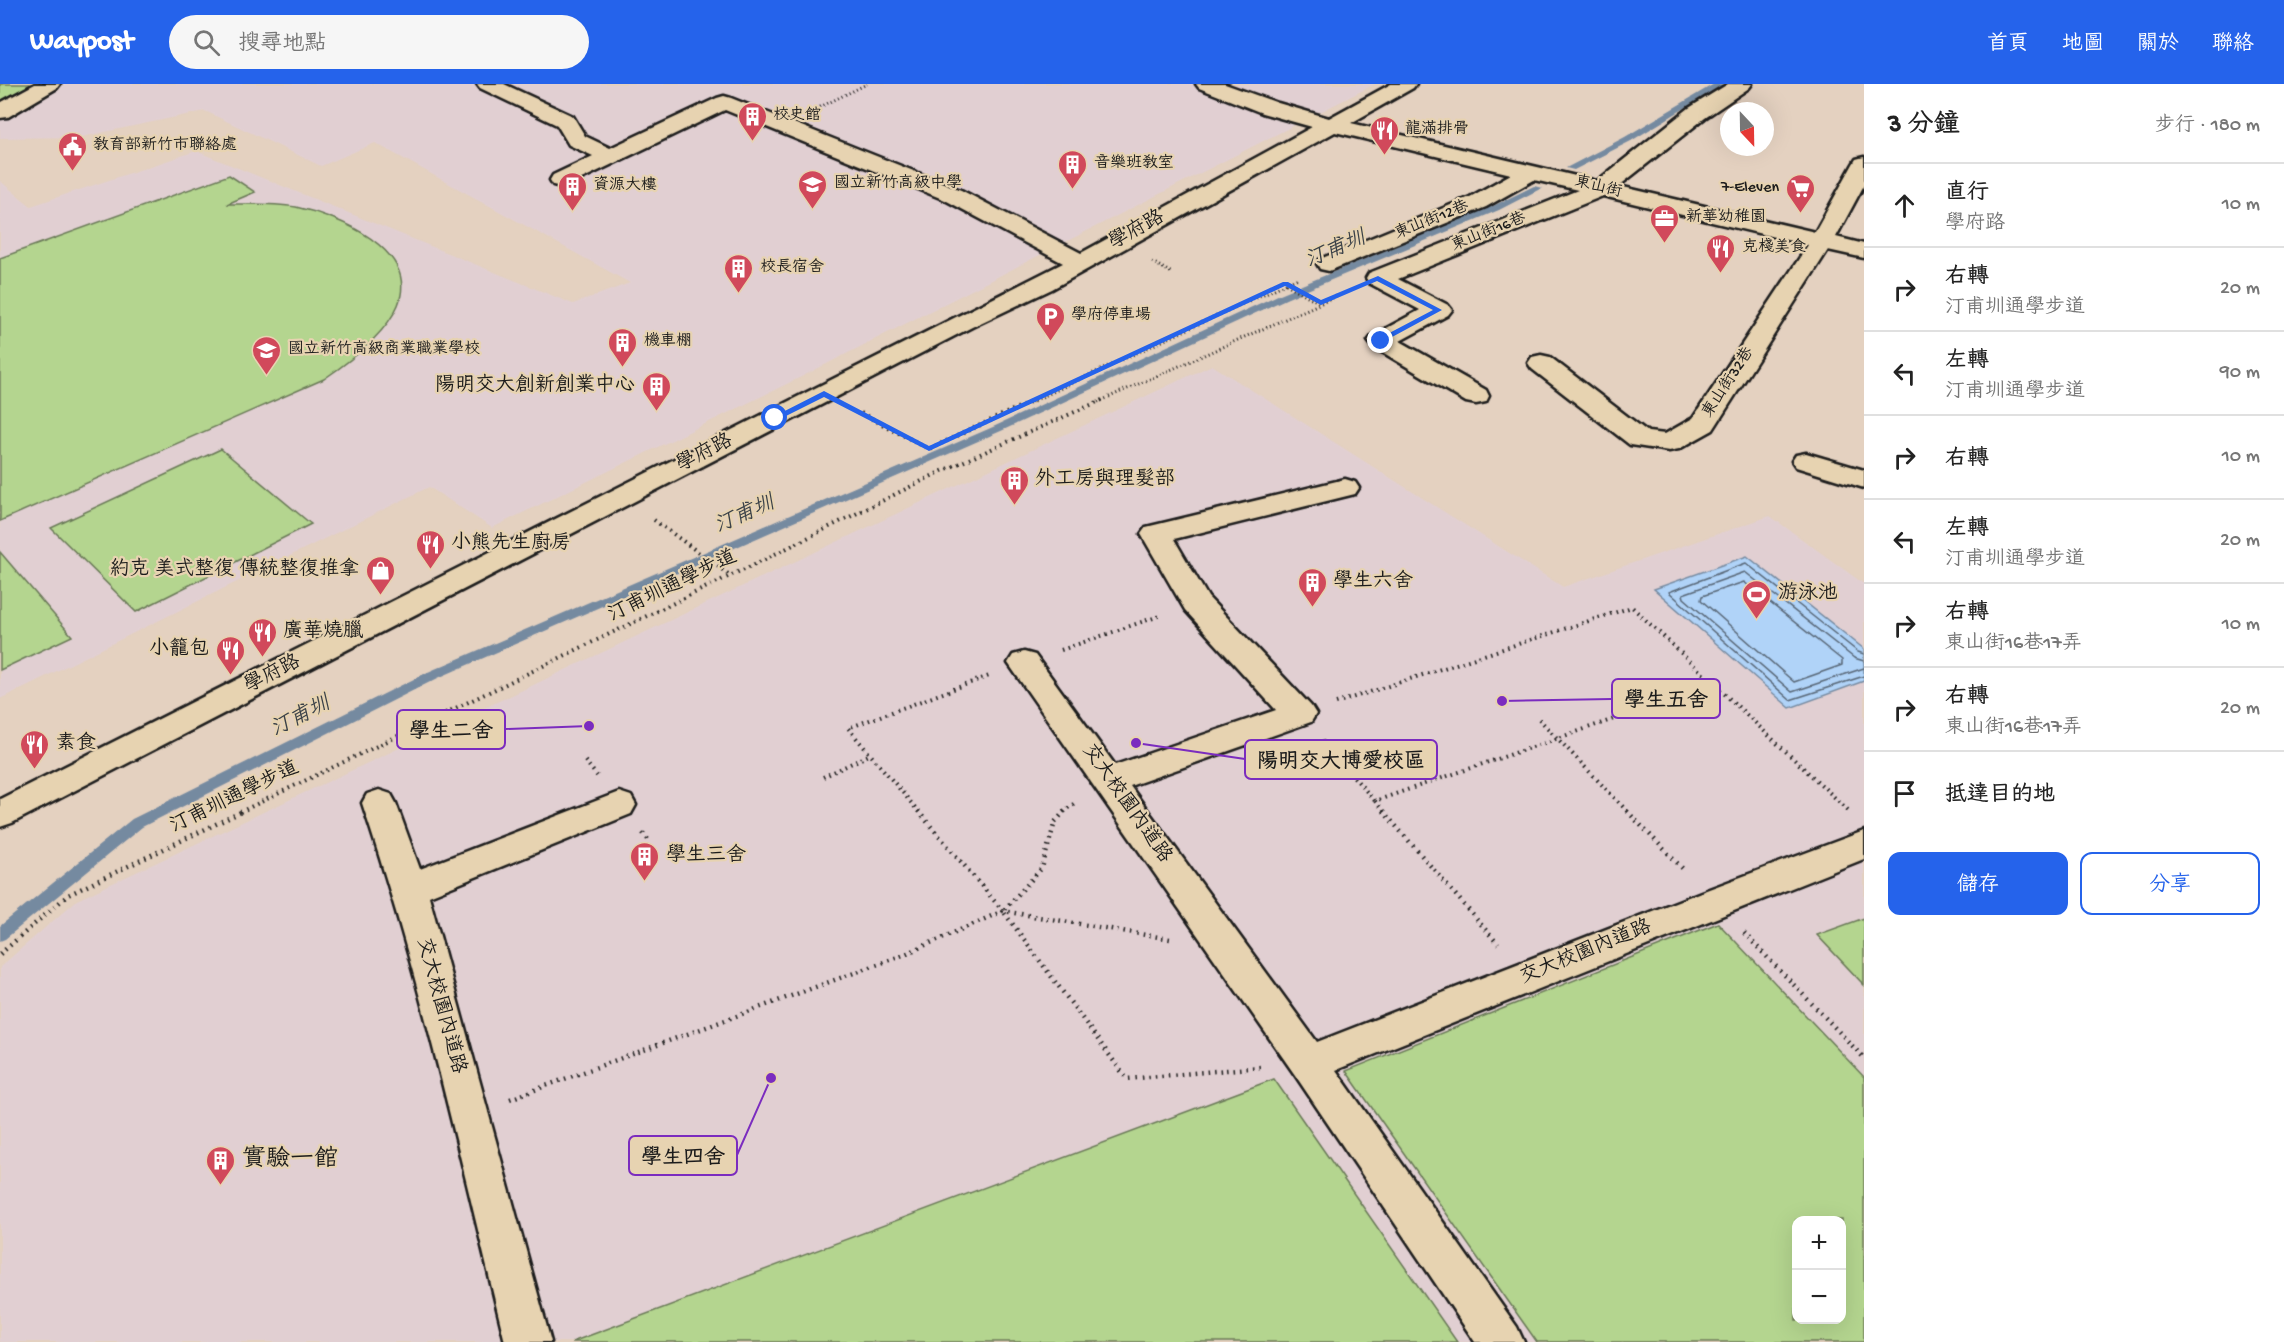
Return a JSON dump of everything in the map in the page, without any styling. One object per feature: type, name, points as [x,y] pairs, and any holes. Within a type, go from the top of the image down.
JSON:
[{"type":"street","points":[[0,112],[50,84]]},
{"type":"street","points":[[487,84],[565,122],[577,140],[609,156]]},
{"type":"street","name":"東山街","points":[[1206,84],[1270,108],[1864,251]]},
{"type":"street","name":"學府路","points":[[0,814],[1081,263],[1406,84]]},
{"type":"street","name":"東山街16巷","points":[[1378,278],[1601,189],[1696,113],[1743,84]]},
{"type":"street","points":[[561,180],[724,102],[953,195],[1081,263]]},
{"type":"street","name":"東山街32巷","points":[[1541,363],[1640,439],[1669,443],[1703,424],[1822,241],[1855,201],[1864,164]]},
{"type":"street","name":"東山街12巷","points":[[1329,264],[1478,202],[1531,172]]},
{"type":"street","points":[[1378,278],[1438,310],[1381,341],[1476,396]]},
{"type":"street","points":[[1806,461],[1864,479]]},
{"type":"street","points":[[1109,780],[1299,714],[1196,603],[1156,534],[1346,488]]},
{"type":"street","name":"交大校園內道路","points":[[1024,663],[1309,1063],[1501,1342]]},
{"type":"street","name":"交大校園內道路","points":[[379,803],[408,889],[470,1114],[528,1342]]},
{"type":"street","points":[[408,889],[619,805]]},
{"type":"street","name":"交大校園內道路","points":[[1309,1063],[1714,902],[1860,831]]},
{"type":"path","points":[[782,126],[867,84]]},
{"type":"path","points":[[824,394],[929,449],[1329,264]]},
{"type":"path","name":"汀甫圳通學步道","points":[[0,954],[68,895],[731,576],[942,471],[1378,278]]},
{"type":"path","points":[[1286,284],[1321,303]]},
{"type":"path","points":[[691,545],[731,576]]},
{"type":"path","points":[[1526,976],[1299,714],[1632,607],[1713,684],[1860,831]]},
{"type":"path","points":[[1375,801],[1713,684]]},
{"type":"path","points":[[1539,719],[1864,1058]]},
{"type":"path","points":[[848,728],[1003,911],[1127,1079],[1309,1063]]},
{"type":"path","points":[[823,777],[871,754]]},
{"type":"path","points":[[470,1114],[903,955],[1003,911],[1045,862],[1052,824],[1065,809],[1109,780]]},
{"type":"path","points":[[1003,911],[1228,948]]},
{"type":"shaded area","points":[[57,84],[1375,84],[801,377],[492,528],[429,487],[0,699],[0,181],[31,206],[196,151],[573,304],[630,283],[375,143],[321,166],[205,111],[81,137],[0,138],[0,116]]},
{"type":"shaded area","points":[[1212,365],[1563,587],[1770,516],[1864,584],[1864,1342],[0,1342],[0,967],[77,900]]},
{"type":"green space","points":[[0,84],[37,84],[0,105]]},
{"type":"green space","points":[[229,175],[255,192],[227,204],[279,205],[313,211],[352,227],[371,238],[386,252],[397,267],[402,285],[398,305],[392,316],[366,347],[324,379],[0,521],[0,258]]},
{"type":"green space","points":[[221,449],[311,524],[136,612],[51,528]]},
{"type":"green space","points":[[0,552],[72,636],[0,670]]},
{"type":"green space","points":[[1864,918],[1864,985],[1817,935]]},
{"type":"green space","points":[[1718,923],[1864,1077],[1864,1342],[1537,1342],[1346,1071]]},
{"type":"green space","points":[[1274,1079],[1457,1342],[572,1342]]},
{"type":"water","name":"游泳池","points":[[1747,556],[1864,649],[1864,681],[1790,708],[1654,589]]},
{"type":"waterway","name":"汀甫圳","points":[[1571,168],[1628,139],[1720,84]]},
{"type":"waterway","name":"汀甫圳","points":[[0,935],[137,823],[433,675],[997,429],[1284,296],[1496,208],[1537,188]]},
{"type":"place","name":"校史館","points":[[752,142]]},
{"type":"place","name":"龍滿排骨","points":[[1384,156]]},
{"type":"place","name":"教育部新竹市聯絡處","points":[[72,172]]},
{"type":"place","name":"音樂班教室","points":[[1073,190]]},
{"type":"place","name":"國立新竹高級中學","points":[[813,210]]},
{"type":"place","name":"資源大樓","points":[[572,212]]},
{"type":"place","name":"7-Eleven","points":[[1800,214]]},
{"type":"place","name":"新華幼稚園","points":[[1665,244]]},
{"type":"place","name":"克棧美食","points":[[1721,274]]},
{"type":"place","name":"校長宿舍","points":[[739,294]]},
{"type":"place","name":"學府停車場","points":[[1050,342]]},
{"type":"place","name":"機車棚","points":[[623,368]]},
{"type":"place","name":"國立新竹高級商業職業學校","points":[[267,376]]},
{"type":"place","name":"陽明交大創新創業中心","points":[[656,412]]},
{"type":"place","name":"外工房與理髮部","points":[[1014,506]]},
{"type":"place","name":"小熊先生廚房","points":[[430,570]]},
{"type":"place","name":"約克 美式整復 傳統整復推拿","points":[[380,596]]},
{"type":"place","name":"學生六舍","points":[[1312,608]]},
{"type":"place","name":"游泳池","points":[[1757,620]]},
{"type":"place","name":"廣華燒臘","points":[[262,658]]},
{"type":"place","name":"小籠包","points":[[230,676]]},
{"type":"place","name":"學生五舍","points":[[1502,701]]},
{"type":"place","name":"學生二舍","points":[[589,726]]},
{"type":"place","name":"陽明交大博愛校區","points":[[1136,743]]},
{"type":"place","name":"素食","points":[[35,770]]},
{"type":"place","name":"學生三舍","points":[[645,882]]},
{"type":"place","name":"學生四舍","points":[[771,1078]]},
{"type":"place","name":"實驗一館","points":[[221,1186]]},
{"type":"route","points":[[775,418],[824,394],[929,449],[1286,284],[1321,303],[1378,278],[1438,310],[1381,341]]}]
